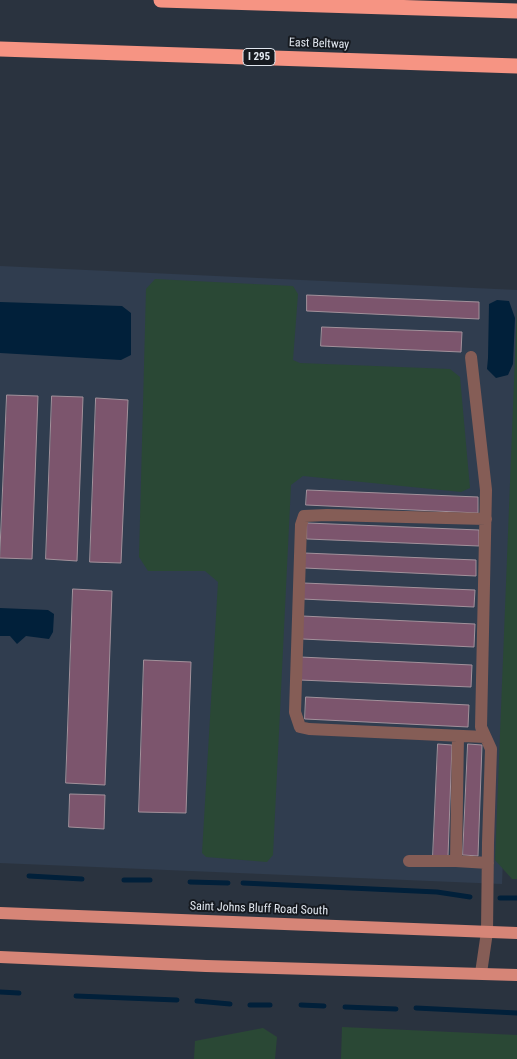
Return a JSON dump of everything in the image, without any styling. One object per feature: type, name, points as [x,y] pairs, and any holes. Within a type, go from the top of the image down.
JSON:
[{"type":"highway","points":[[161,0],[517,11]]},
{"type":"highway","name":"East Beltway","points":[[0,49],[517,66]]},
{"type":"main road","name":"Saint Johns Bluff Road South","points":[[0,913],[517,934]]},
{"type":"main road","points":[[0,957],[206,966],[517,975]]},
{"type":"lane","points":[[471,357],[486,490],[481,727],[490,749],[487,932],[481,973]]},
{"type":"lane","points":[[485,737],[309,729],[300,726],[295,712],[301,526],[304,516],[327,515],[486,520]]},
{"type":"lane","points":[[456,861],[458,736]]},
{"type":"lane","points":[[409,860],[488,864]]},
{"type":"shaded area","points":[[0,266],[517,290],[517,493],[502,884],[0,863]]},
{"type":"shaded area","points":[[497,300],[509,301],[515,318],[513,364],[508,375],[496,378],[487,369],[489,304]]},
{"type":"shaded area","points":[[0,302],[122,306],[131,313],[131,355],[121,360],[0,353]]},
{"type":"shaded area","points":[[0,608],[48,610],[54,614],[53,632],[49,639],[26,636],[17,644],[10,636],[0,636]]},
{"type":"green space","points":[[155,279],[293,286],[298,294],[293,360],[300,363],[450,369],[460,377],[470,488],[461,492],[303,476],[291,485],[273,855],[267,862],[206,857],[202,853],[218,582],[205,571],[148,571],[139,557],[146,289]]},
{"type":"green space","points":[[517,306],[517,879],[512,879],[495,860]]},
{"type":"green space","points":[[342,1027],[517,1035],[517,1059],[341,1059]]},
{"type":"green space","points":[[263,1028],[277,1037],[275,1059],[194,1059],[195,1041]]},
{"type":"building","points":[[307,295],[479,302],[479,319],[307,311]]},
{"type":"building","points":[[322,327],[462,332],[461,352],[321,346]]},
{"type":"building","points":[[7,395],[38,396],[32,559],[0,558]]},
{"type":"building","points":[[52,396],[83,397],[77,561],[46,559]]},
{"type":"building","points":[[96,398],[128,400],[121,563],[90,562]]},
{"type":"building","points":[[307,490],[478,497],[478,513],[306,505]]},
{"type":"building","points":[[307,523],[479,530],[479,546],[307,539]]},
{"type":"building","points":[[304,553],[476,560],[476,576],[304,568]]},
{"type":"building","points":[[303,583],[475,590],[474,607],[302,599]]},
{"type":"building","points":[[73,589],[112,591],[105,785],[66,783]]},
{"type":"building","points":[[302,616],[475,624],[474,647],[302,639]]},
{"type":"building","points":[[300,657],[472,665],[471,687],[299,680]]},
{"type":"building","points":[[144,660],[191,662],[186,813],[139,812]]},
{"type":"building","points":[[306,697],[469,705],[468,727],[305,719]]},
{"type":"building","points":[[438,744],[452,745],[448,856],[433,856]]},
{"type":"building","points":[[468,744],[482,745],[478,856],[463,855]]},
{"type":"building","points":[[70,794],[105,795],[104,829],[69,827]]},
{"type":"waterway","points":[[29,876],[82,879]]},
{"type":"waterway","points":[[124,880],[150,880]]},
{"type":"waterway","points":[[190,882],[228,883]]},
{"type":"waterway","points":[[243,883],[437,892],[470,897]]},
{"type":"waterway","points":[[500,898],[517,898]]},
{"type":"waterway","points":[[0,992],[19,993]]},
{"type":"waterway","points":[[76,996],[177,1000]]},
{"type":"waterway","points":[[197,1001],[230,1004]]},
{"type":"waterway","points":[[250,1005],[270,1005]]},
{"type":"waterway","points":[[301,1005],[324,1006]]},
{"type":"waterway","points":[[345,1007],[396,1009]]},
{"type":"waterway","points":[[416,1008],[517,1013]]}]
